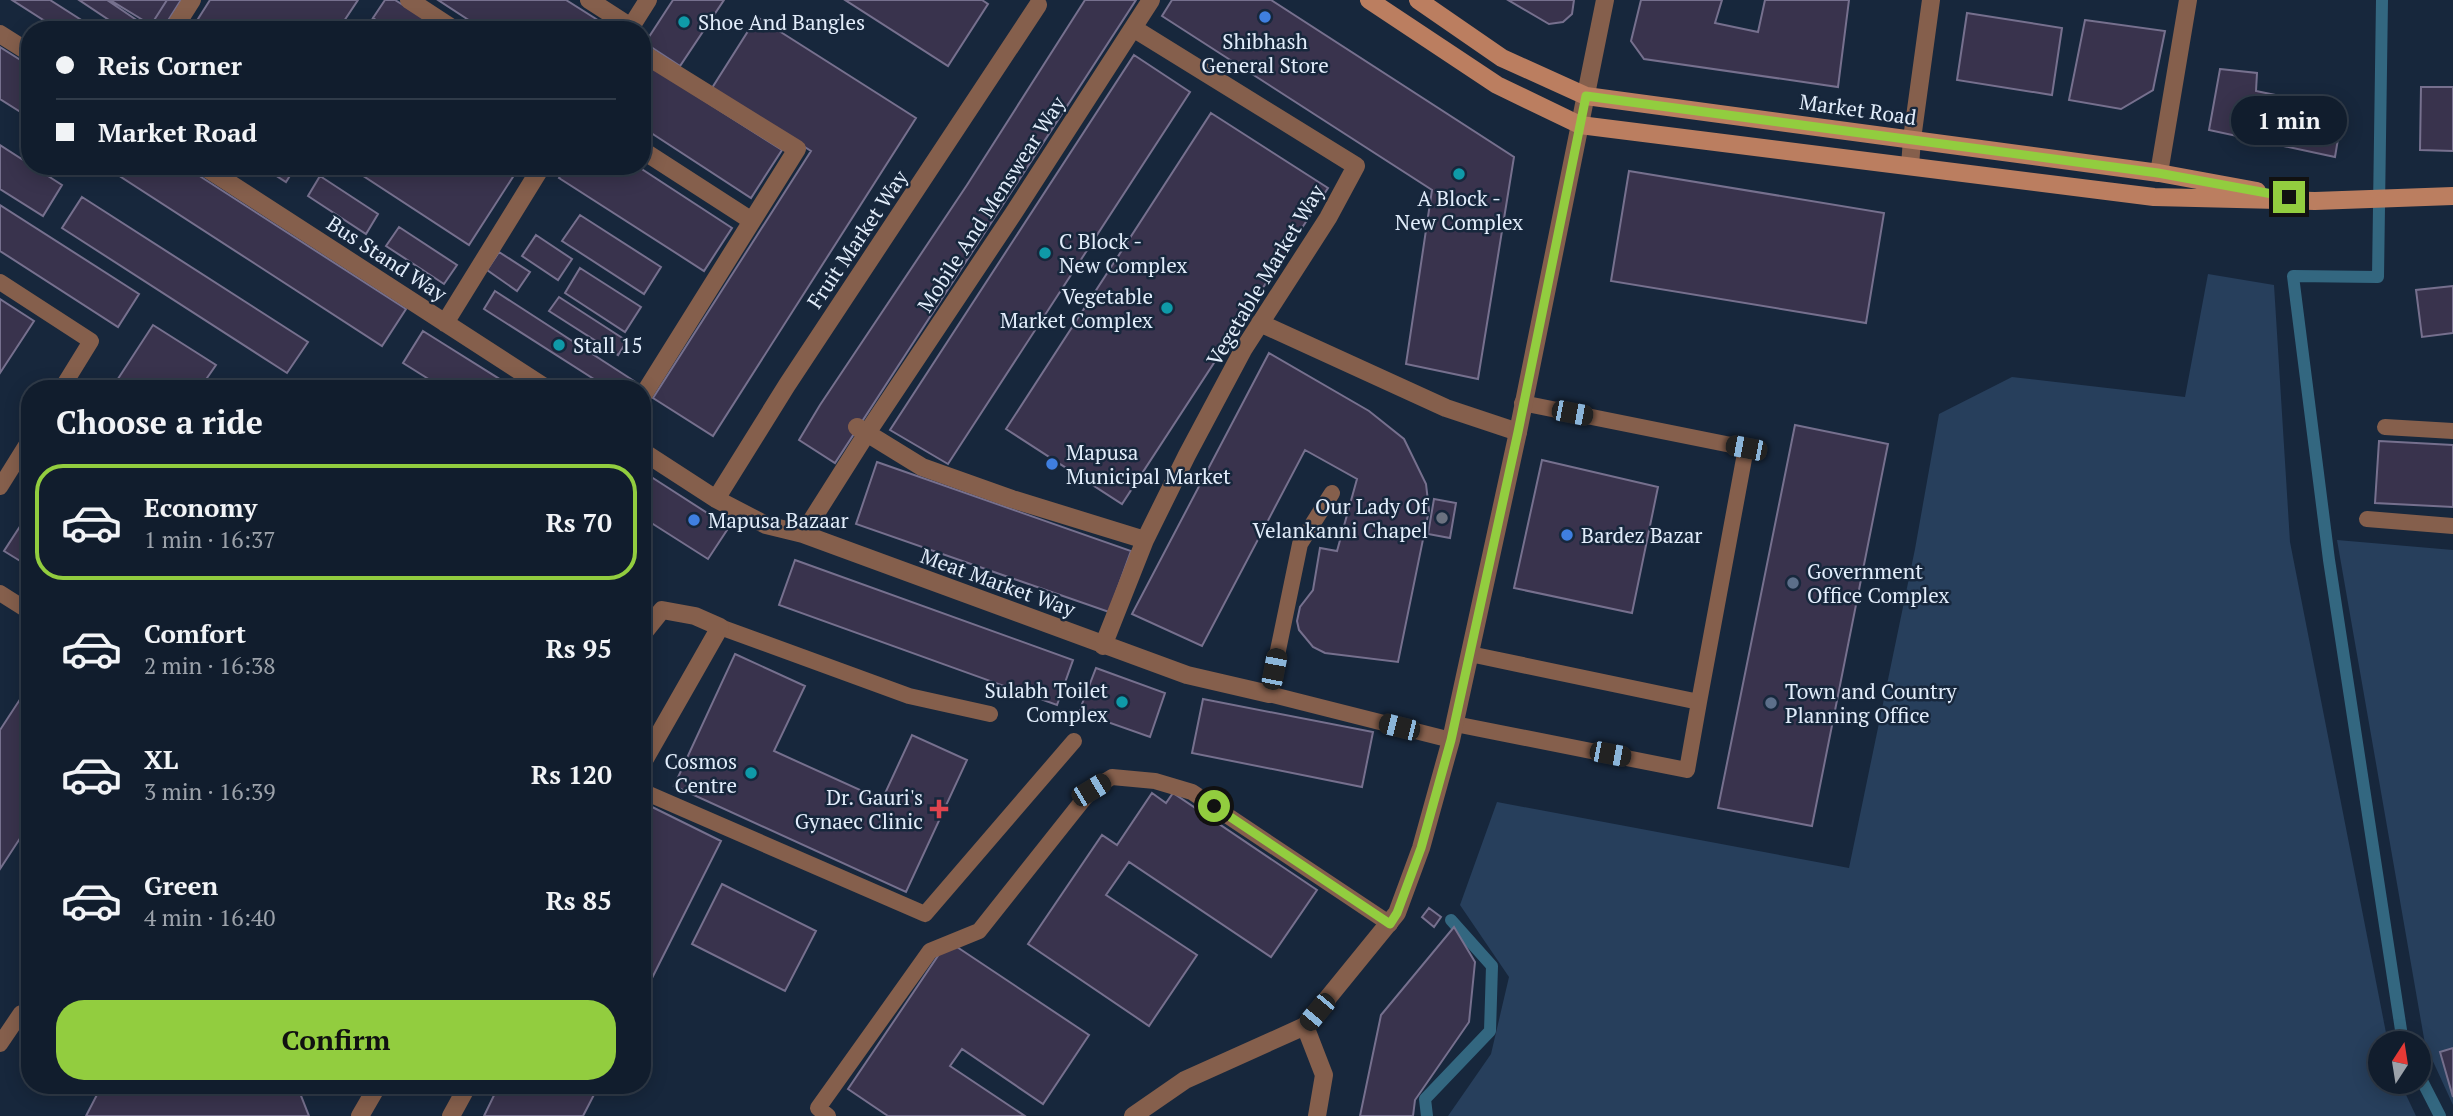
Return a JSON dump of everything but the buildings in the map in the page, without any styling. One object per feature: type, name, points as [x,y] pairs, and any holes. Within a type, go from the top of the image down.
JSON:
[{"type":"main road","name":"Market Road","points":[[1369,0],[1497,86],[1580,125],[2154,197],[2315,201],[2453,196]]},
{"type":"main road","name":"Market Road","points":[[1419,0],[1502,58],[1586,96],[2158,173],[2315,201]]},
{"type":"street","points":[[179,21],[192,0]]},
{"type":"street","points":[[409,0],[441,21]]},
{"type":"street","points":[[589,0],[620,21]]},
{"type":"street","points":[[634,21],[648,0]]},
{"type":"street","name":"Mobile And Menswear Way","points":[[803,534],[862,430],[1013,214],[1151,0]]},
{"type":"street","points":[[1133,1116],[1185,1080],[1305,1026],[1397,913],[1421,848],[1453,732],[1518,432],[1605,0]]},
{"type":"street","points":[[1910,166],[1931,0]]},
{"type":"street","points":[[2158,173],[2188,0]]},
{"type":"street","name":"Fruit Market Way","points":[[716,499],[787,385],[1038,5]]},
{"type":"street","name":"Vegetable Market Way","points":[[1104,646],[1145,540],[1231,373],[1328,218],[1356,166],[1133,28]]},
{"type":"street","points":[[0,34],[21,47]]},
{"type":"street","points":[[651,59],[797,149],[651,383]]},
{"type":"street","points":[[651,156],[752,221]]},
{"type":"street","name":"Bus Stand Way","points":[[218,175],[534,380]]},
{"type":"street","points":[[445,323],[536,175]]},
{"type":"street","points":[[1260,323],[1446,408],[1518,432]]},
{"type":"street","points":[[862,430],[922,467],[1012,499],[1145,540]]},
{"type":"street","points":[[651,457],[716,499]]},
{"type":"street","name":"Meat Market Way","points":[[716,499],[766,525],[803,534],[1104,646],[1187,675],[1269,694]]},
{"type":"street","points":[[651,624],[662,610],[695,616],[720,627],[651,748]]},
{"type":"street","points":[[1305,1026],[1324,1075],[1317,1116]]},
{"type":"street","points":[[360,1116],[373,1094]]},
{"type":"street","points":[[451,1116],[463,1094]]},
{"type":"lane","points":[[0,282],[91,341],[67,380]]},
{"type":"lane","points":[[1332,493],[1300,544],[1269,694],[1453,732],[1687,770],[1746,448],[1522,403]]},
{"type":"lane","points":[[2385,426],[2453,431]]},
{"type":"lane","points":[[1,482],[21,452]]},
{"type":"lane","points":[[2367,519],[2453,526]]},
{"type":"lane","points":[[0,593],[21,606]]},
{"type":"lane","points":[[720,627],[909,696],[990,714]]},
{"type":"lane","points":[[1470,654],[1699,702]]},
{"type":"lane","points":[[651,795],[925,914],[1074,741]]},
{"type":"lane","points":[[828,1116],[818,1108],[930,951],[979,931],[1091,790],[1112,777],[1155,781],[1192,792],[1390,924]]},
{"type":"lane","points":[[0,1044],[21,1013]]},
{"type":"shaded area","points":[[2208,274],[2274,285],[2290,542],[2386,1031],[2368,1031],[2368,1094],[2406,1094],[2416,1116],[1448,1116],[1491,1054],[1509,977],[1460,905],[1497,802],[1849,868],[1915,549],[1939,414],[2012,377],[2185,397]]},
{"type":"shaded area","points":[[2337,540],[2453,550],[2453,1105],[2431,1057],[2431,1031],[2423,1031]]},
{"type":"waterway","points":[[2382,0],[2378,277],[2293,276],[2329,560],[2401,1031]]},
{"type":"waterway","points":[[1427,1116],[1425,1099],[1490,1031],[1492,966],[1451,920]]},
{"type":"waterway","points":[[2429,1094],[2440,1116]]},
{"type":"place","name":"Shibhash General Store","points":[[1265,17]]},
{"type":"place","name":"Shoe And Bangles","points":[[684,22]]},
{"type":"place","name":"A Block - New Complex","points":[[1459,174]]},
{"type":"place","name":"C Block - New Complex","points":[[1045,253]]},
{"type":"place","name":"Vegetable Market Complex","points":[[1167,308]]},
{"type":"place","name":"Stall 15","points":[[559,345]]},
{"type":"place","name":"Mapusa Municipal Market","points":[[1052,464]]},
{"type":"place","name":"Our Lady Of Velankanni Chapel","points":[[1442,518]]},
{"type":"place","name":"Mapusa Bazaar","points":[[694,520]]},
{"type":"place","name":"Bardez Bazar","points":[[1567,535]]},
{"type":"place","name":"Government Office Complex","points":[[1793,583]]},
{"type":"place","name":"Sulabh Toilet Complex","points":[[1122,702]]},
{"type":"place","name":"Town and Country Planning Office","points":[[1771,703]]},
{"type":"place","name":"Cosmos Centre","points":[[751,773]]},
{"type":"place","name":"Dr. Gauri's Gynaec Clinic","points":[[939,809]]},
{"type":"route","points":[[1214,806],[1390,924],[1397,913],[1421,848],[1451,740],[1518,432],[1586,96],[2158,173],[2289,197]]}]
